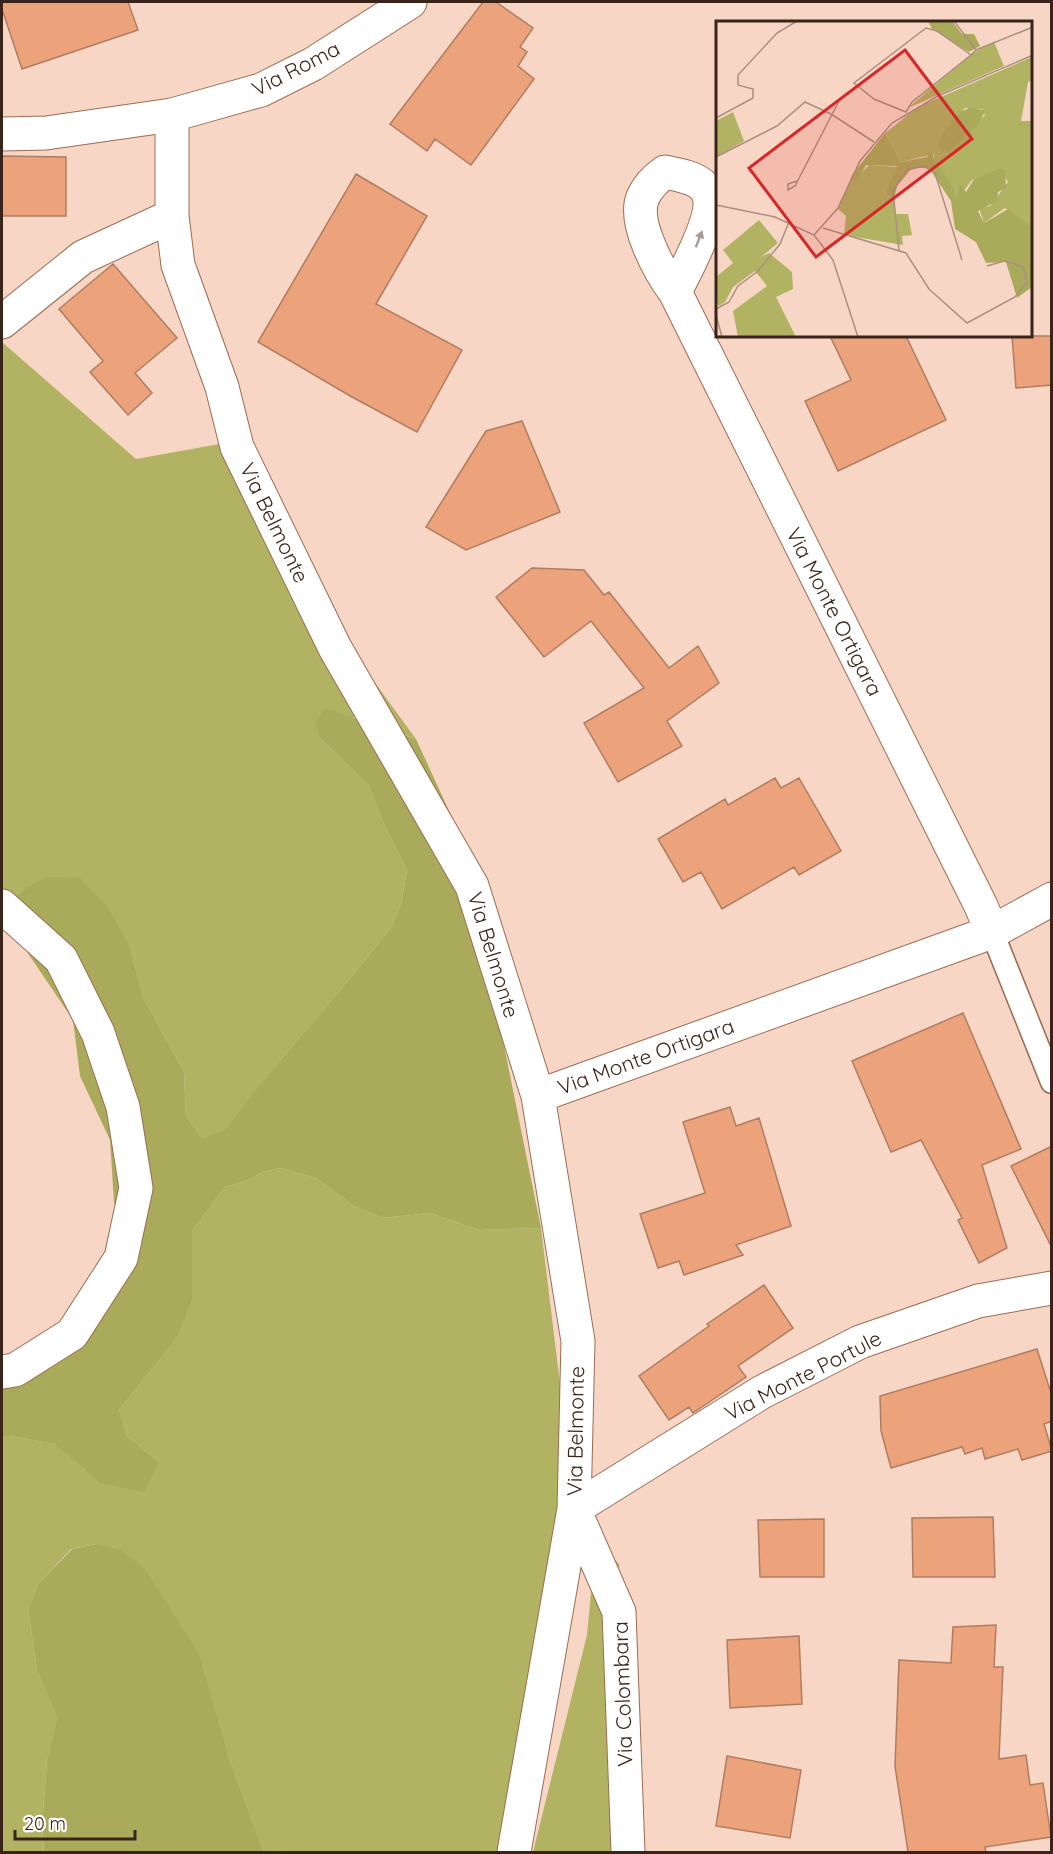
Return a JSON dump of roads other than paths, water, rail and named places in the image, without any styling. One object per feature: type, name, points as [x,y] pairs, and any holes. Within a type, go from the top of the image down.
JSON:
[{"type":"street","name":"Via Roma","points":[[2,134],[46,133],[172,115],[261,90],[313,64],[410,2]]},
{"type":"street","name":"Via Belmonte","points":[[172,115],[172,216],[178,265],[222,387],[237,447],[335,648],[472,886],[538,1096],[578,1341],[574,1509],[514,1852]]},
{"type":"street","name":"Via Monte Ortigara","points":[[675,292],[709,215],[712,189],[683,176],[664,172],[653,181],[642,199],[641,222],[663,277],[675,292],[971,885],[992,932]]},
{"type":"street","points":[[2,322],[83,257],[172,216]]},
{"type":"street","name":"Via Monte Ortigara","points":[[538,1096],[992,932],[1052,899]]},
{"type":"street","points":[[2,906],[61,959],[98,1033],[123,1107],[136,1188],[121,1258],[72,1334],[15,1370],[2,1372]]},
{"type":"street","name":"Via Monte Portule","points":[[574,1509],[762,1392],[860,1342],[978,1301],[1052,1288]]},
{"type":"street","name":"Via Colombara","points":[[574,1509],[619,1612],[628,1852]]},
{"type":"lane","points":[[992,932],[1052,1082]]}]
